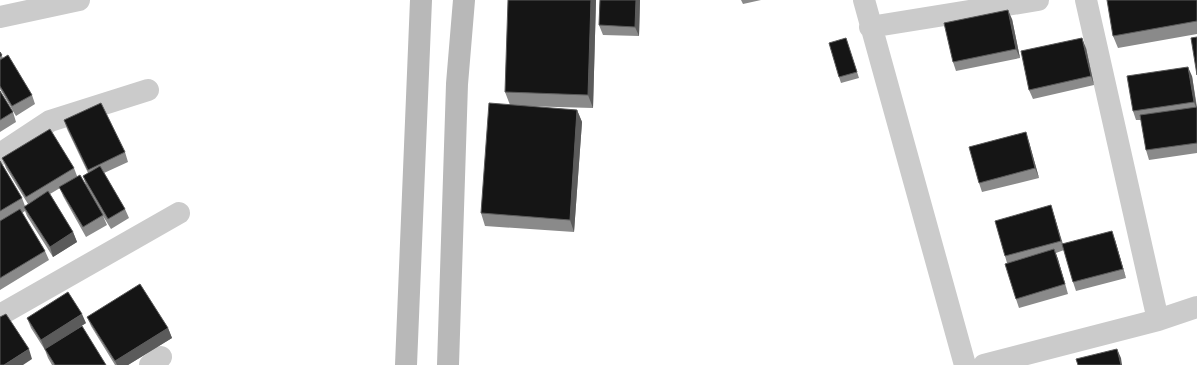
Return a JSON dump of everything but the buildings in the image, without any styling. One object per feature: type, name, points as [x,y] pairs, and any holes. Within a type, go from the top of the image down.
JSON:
[{"type":"street","points":[[0,17],[79,0]]},
{"type":"street","points":[[406,365],[421,0]]},
{"type":"street","points":[[448,365],[457,84],[464,0]]},
{"type":"street","points":[[864,0],[870,27],[964,365]]},
{"type":"street","points":[[870,27],[1038,0]]},
{"type":"street","points":[[1086,0],[1158,320]]},
{"type":"street","points":[[0,154],[50,122],[148,90]]},
{"type":"street","points":[[0,315],[179,213]]},
{"type":"street","points":[[984,365],[1158,320],[1197,307]]}]
